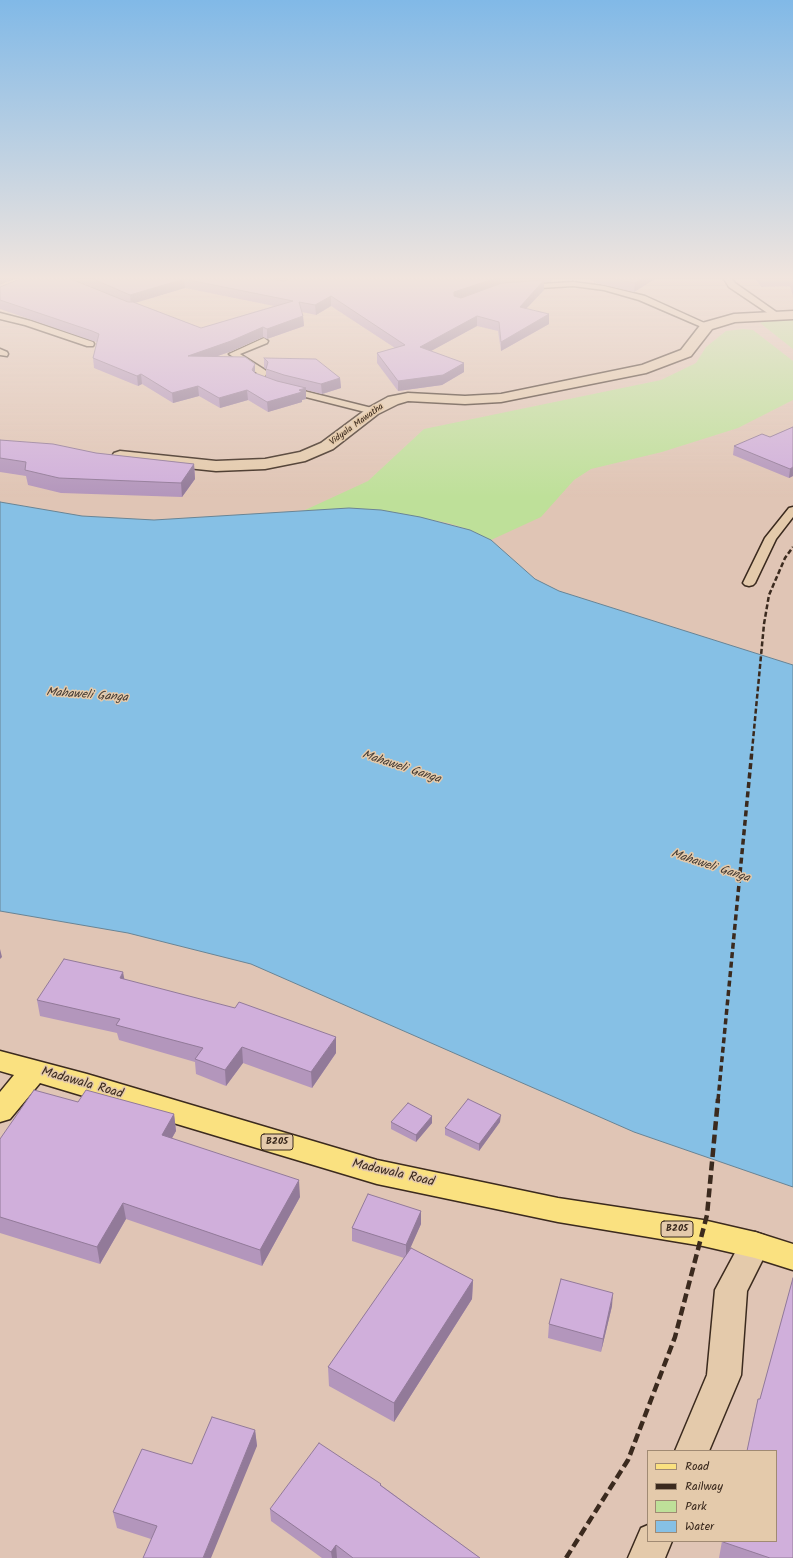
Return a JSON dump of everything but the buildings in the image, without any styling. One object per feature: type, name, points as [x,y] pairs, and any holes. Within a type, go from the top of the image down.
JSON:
[{"type":"main road","name":"Madawala Road","points":[[0,1061],[35,1070],[377,1172],[558,1210],[703,1233],[755,1245],[793,1257]]},
{"type":"main road","points":[[0,1111],[35,1070]]},
{"type":"street","name":"Vidyala Mawatha","points":[[110,455],[216,466],[265,464],[305,456],[327,446],[373,411],[393,400],[408,397],[465,400],[501,398],[646,369],[687,352]]},
{"type":"street","points":[[692,1450],[724,1375],[731,1290],[755,1245]]},
{"type":"street","points":[[646,1558],[654,1542]]},
{"type":"lane","points":[[238,352],[233,354],[262,372],[259,380],[281,388],[373,411]]},
{"type":"lane","points":[[749,583],[771,538],[793,510]]},
{"type":"green space","points":[[703,352],[781,352],[793,361],[793,400],[738,428],[662,452],[591,469],[574,480],[541,517],[491,540],[470,530],[448,523],[381,510],[349,508],[303,511],[368,481],[424,429],[661,380],[696,363]]},
{"type":"water","name":"Mahaweli Ganga","points":[[0,502],[82,516],[154,520],[349,508],[381,510],[420,517],[470,530],[491,540],[535,579],[559,591],[793,665],[793,1187],[634,1132],[251,964],[128,933],[0,911]]},
{"type":"railway","points":[[752,751],[764,624],[769,595],[785,558],[793,547]]},
{"type":"railway","points":[[718,1100],[752,750]]},
{"type":"railway","points":[[566,1558],[628,1460],[675,1337],[707,1215],[718,1099]]}]
